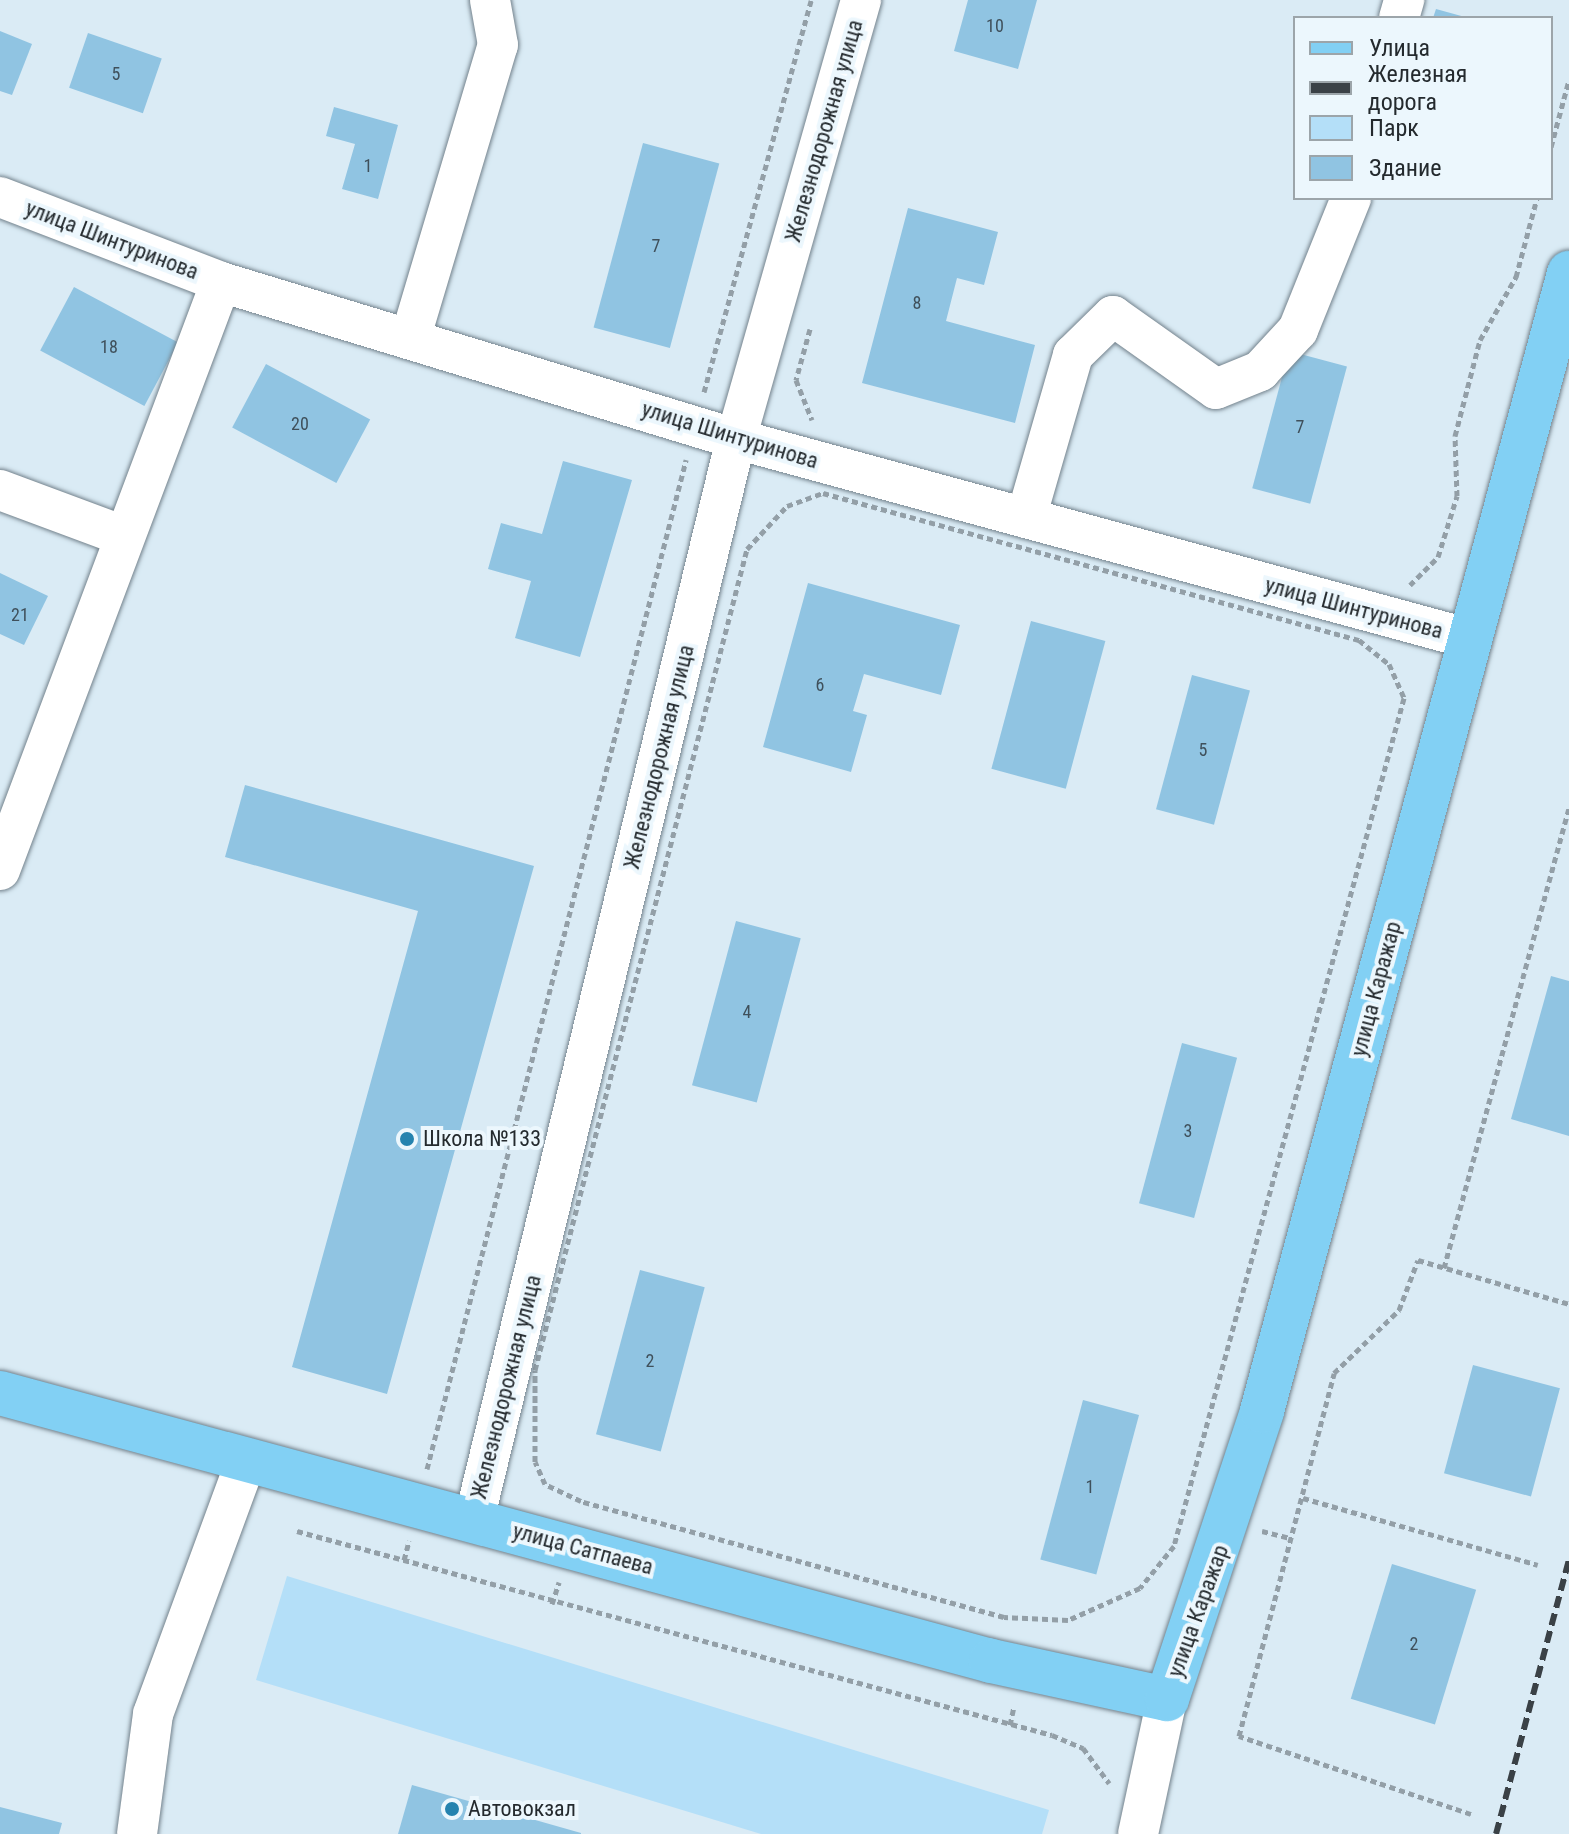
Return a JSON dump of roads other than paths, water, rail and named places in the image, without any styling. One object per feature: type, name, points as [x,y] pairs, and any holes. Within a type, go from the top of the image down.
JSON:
[{"type":"main road","name":"улица Каражар","points":[[1167,1699],[1258,1425],[1569,273]]},
{"type":"main road","name":"улица Сатпаева","points":[[0,1393],[991,1661],[1167,1699]]},
{"type":"street","points":[[411,336],[498,45],[490,0]]},
{"type":"street","name":"Железнодорожная улица","points":[[474,1520],[736,439],[861,0]]},
{"type":"street","name":"улица Шинтуринова","points":[[0,197],[221,282],[411,336],[736,439],[1470,639]]},
{"type":"street","points":[[1026,518],[1073,355],[1113,316],[1216,389],[1260,371],[1298,330],[1350,200]]},
{"type":"street","points":[[0,870],[221,282]]},
{"type":"street","points":[[0,490],[124,536]]},
{"type":"street","points":[[137,1834],[153,1714],[247,1459]]},
{"type":"street","points":[[1138,1834],[1167,1699]]},
{"type":"railway","points":[[1496,1834],[1569,1559]]},
{"type":"place","name":"Школа №133","points":[[407,1139]]},
{"type":"place","name":"Автовокзал","points":[[452,1809]]}]
